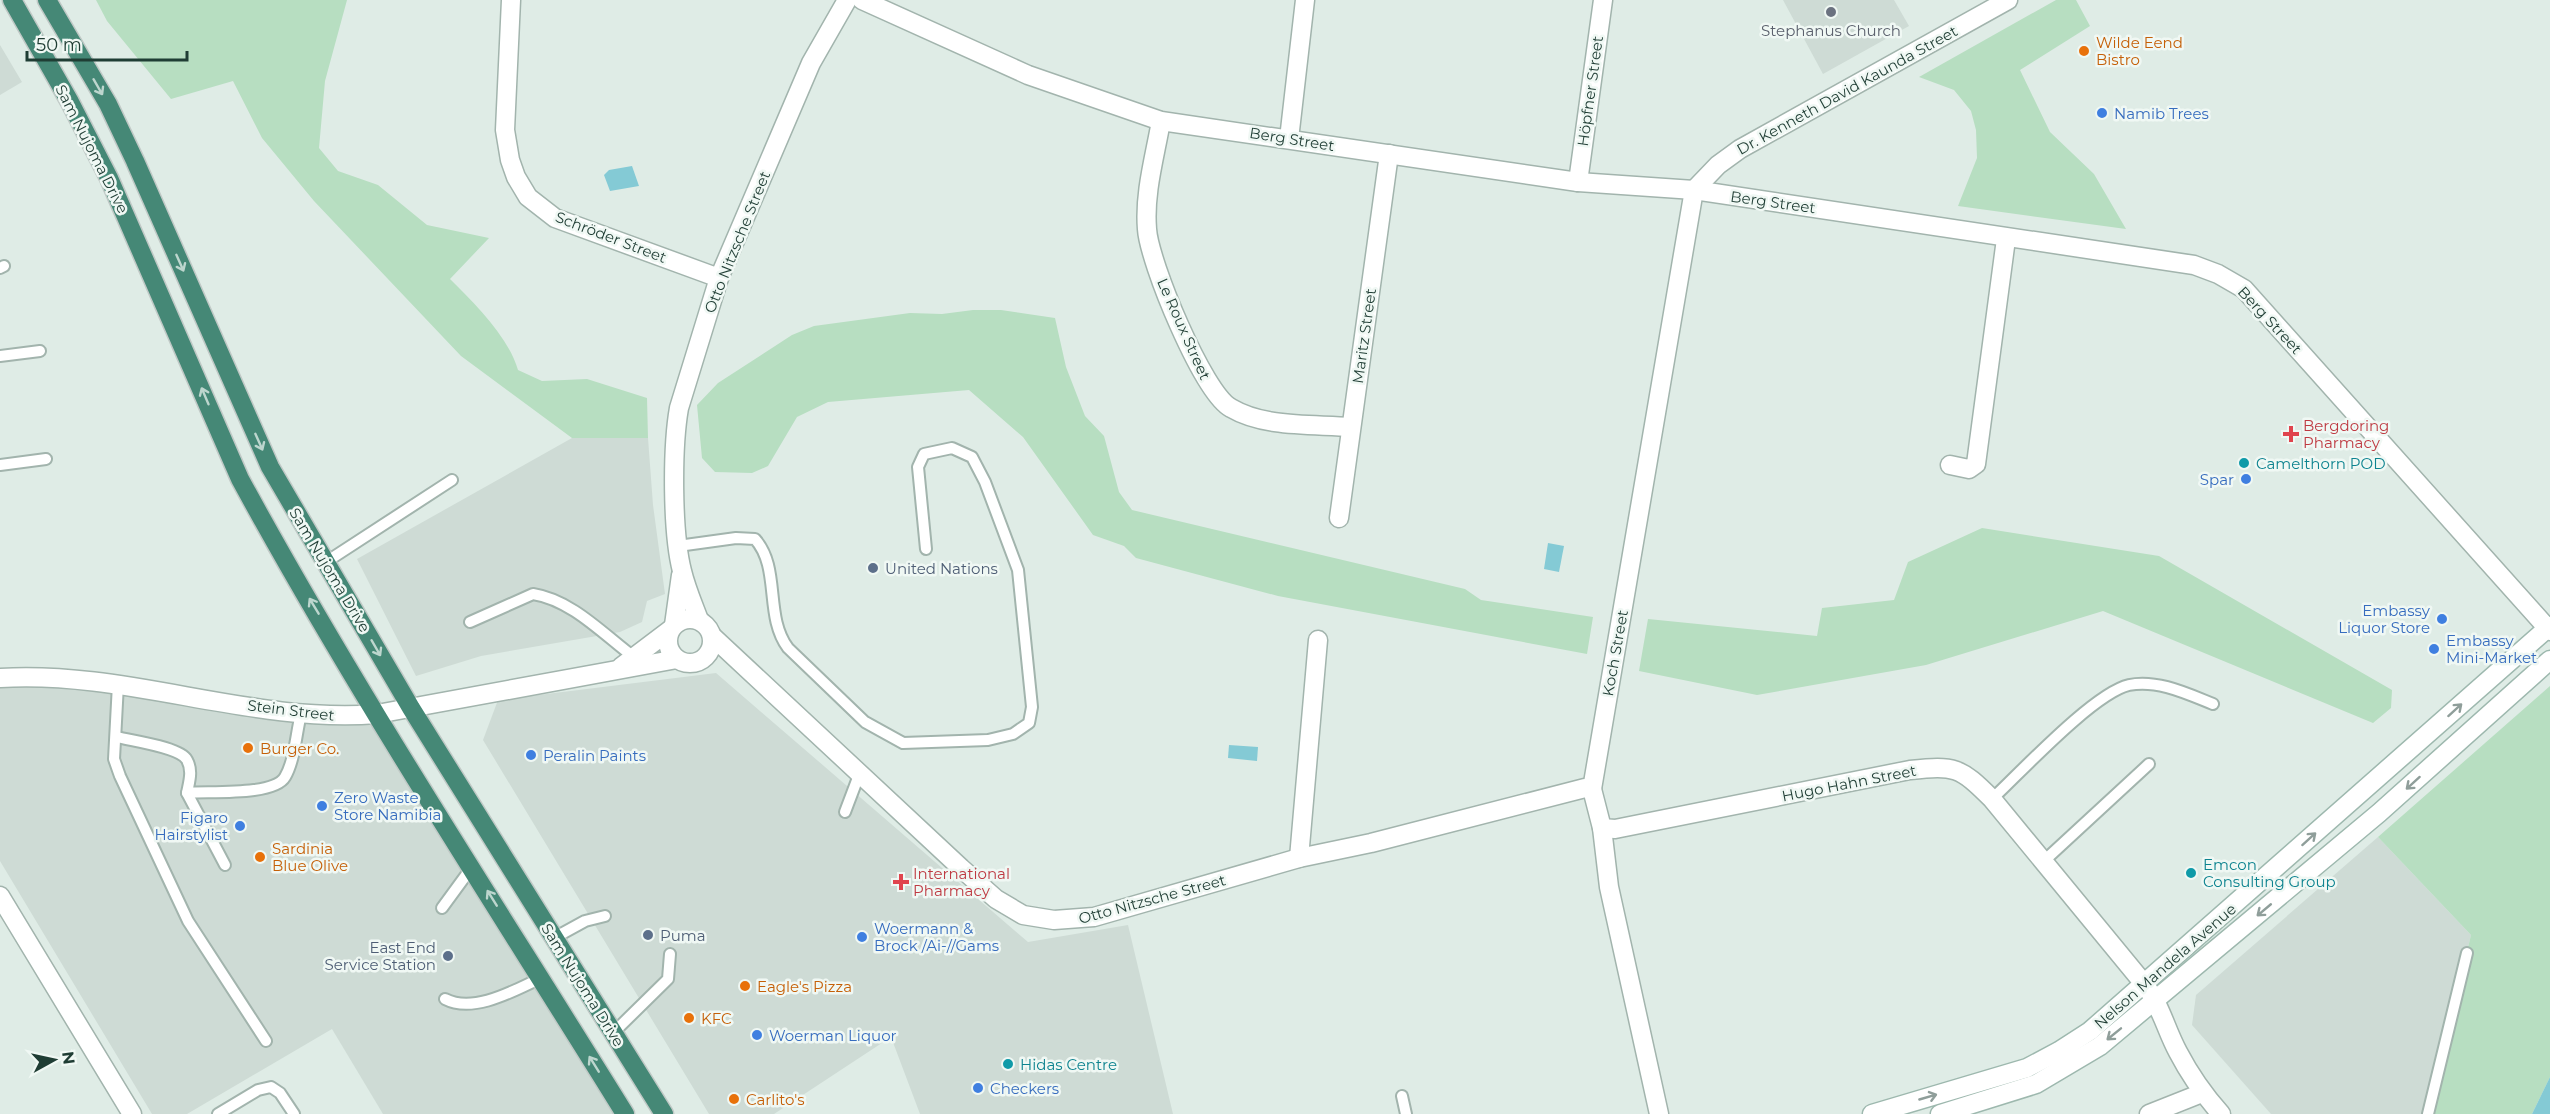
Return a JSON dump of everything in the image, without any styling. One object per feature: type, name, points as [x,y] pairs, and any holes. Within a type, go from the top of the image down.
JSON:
[{"type":"highway","name":"Sam Nujoma Drive","points":[[12,0],[70,102],[109,178],[240,479],[377,714],[625,1114]]},
{"type":"highway","name":"Sam Nujoma Drive","points":[[47,0],[108,104],[270,467],[411,708],[664,1114]]},
{"type":"street","name":"Schröder Street","points":[[511,0],[505,130],[510,160],[516,177],[528,196],[555,218],[719,278]]},
{"type":"street","name":"Otto Nitzsche Street","points":[[699,620],[682,570],[678,546],[675,507],[678,408],[719,278],[811,63],[847,0]]},
{"type":"street","name":"Berg Street","points":[[862,0],[1028,75],[1161,121],[1578,182],[1694,190],[2194,265],[2218,274],[2244,289],[2549,628]]},
{"type":"street","points":[[1289,139],[1305,0]]},
{"type":"street","name":"Höpfner Street","points":[[1578,182],[1603,0]]},
{"type":"street","name":"Dr. Kenneth David Kaunda Street","points":[[1694,190],[1718,165],[1740,149],[2008,0]]},
{"type":"street","name":"Le Roux Street","points":[[1161,121],[1150,179],[1147,215],[1148,243],[1188,341],[1216,396],[1229,408],[1266,421],[1351,427]]},
{"type":"street","name":"Maritz Street","points":[[1339,518],[1389,154]]},
{"type":"street","name":"Koch Street","points":[[1659,1114],[1609,887],[1602,828],[1592,789],[1694,190]]},
{"type":"street","points":[[1950,465],[1969,469],[1976,464],[2006,238]]},
{"type":"street","name":"Otto Nitzsche Street","points":[[672,628],[682,570]]},
{"type":"street","points":[[686,619],[699,620],[712,636],[711,650],[706,657],[695,663],[677,660],[669,649],[672,628],[686,619]]},
{"type":"street","name":"Stein Street","points":[[617,670],[672,628]]},
{"type":"street","name":"Nelson Mandela Avenue","points":[[1872,1114],[2027,1068],[2059,1052],[2090,1031],[2549,628]]},
{"type":"street","name":"Otto Nitzsche Street","points":[[712,636],[859,775],[996,899],[1023,915],[1095,924],[1299,858],[1414,832],[1585,788],[1592,789]]},
{"type":"street","points":[[1299,858],[1318,640]]},
{"type":"street","name":"Otto Nitzsche Street","points":[[706,657],[755,677]]},
{"type":"street","name":"Stein Street","points":[[0,678],[63,676],[301,714],[345,716],[377,714],[677,660]]},
{"type":"street","name":"Nelson Mandela Avenue","points":[[1940,1114],[2036,1084],[2100,1046],[2379,813],[2550,660]]},
{"type":"street","name":"Hugo Hahn Street","points":[[1602,828],[1633,827],[1910,770],[1935,767],[1955,768],[1970,777],[1992,799],[2045,860],[2145,984],[2157,1000],[2177,1051],[2202,1093],[2221,1114]]},
{"type":"street","points":[[0,896],[132,1114]]},
{"type":"street","points":[[2149,1114],[2202,1093]]},
{"type":"lane","points":[[0,356],[40,351]]},
{"type":"lane","points":[[678,546],[736,538],[755,539],[765,550],[778,635],[788,648],[865,722],[903,743],[988,740],[1013,734],[1029,723],[1032,707],[1018,570],[986,482],[972,457],[952,448],[924,454],[918,467],[926,549]]},
{"type":"lane","points":[[0,465],[46,459]]},
{"type":"lane","points":[[326,562],[452,480]]},
{"type":"lane","points":[[470,622],[533,594],[544,596],[568,606],[634,658]]},
{"type":"lane","points":[[118,684],[117,737],[114,759],[120,776],[188,921],[266,1041]]},
{"type":"lane","points":[[1992,799],[2094,703],[2128,685],[2153,684],[2187,693],[2213,704]]},
{"type":"lane","points":[[187,793],[263,790],[280,784],[286,775],[301,714]]},
{"type":"lane","points":[[117,737],[178,752],[187,760],[191,773],[187,793],[225,865]]},
{"type":"lane","points":[[2045,860],[2149,764]]},
{"type":"lane","points":[[845,812],[859,775]]},
{"type":"lane","points":[[442,908],[472,867]]},
{"type":"lane","points":[[554,938],[585,921],[605,916]]},
{"type":"lane","points":[[2428,1114],[2467,953]]},
{"type":"lane","points":[[613,1033],[668,979],[670,954]]},
{"type":"lane","points":[[445,999],[468,1003],[495,998],[541,978]]},
{"type":"lane","points":[[219,1114],[258,1090],[271,1087],[280,1093],[294,1114]]},
{"type":"lane","points":[[1402,1096],[1406,1114]]},
{"type":"shaded area","points":[[1783,0],[1894,0],[1909,26],[1823,74]]},
{"type":"shaded area","points":[[0,45],[22,82],[0,95]]},
{"type":"shaded area","points":[[572,438],[648,438],[653,505],[665,594],[647,601],[642,622],[620,632],[481,656],[416,676],[357,559]]},
{"type":"shaded area","points":[[716,673],[1028,942],[1128,925],[1173,1114],[920,1114],[891,1037],[774,1114],[709,1114],[483,740],[498,700]]},
{"type":"shaded area","points":[[0,679],[377,714],[623,1114],[383,1114],[332,1029],[187,1114],[152,1114],[0,861]]},
{"type":"shaded area","points":[[2378,837],[2471,935],[2428,1114],[2271,1114],[2192,1025],[2196,995]]},
{"type":"green space","points":[[96,0],[347,0],[325,81],[319,148],[338,171],[378,185],[427,225],[489,238],[450,279],[499,333],[518,370],[542,381],[587,379],[647,398],[648,438],[572,438],[461,356],[314,201],[262,138],[233,81],[171,99],[107,21]]},
{"type":"green space","points":[[2056,0],[2076,0],[2090,26],[2020,70],[2050,132],[2094,174],[2126,229],[1958,206],[1977,158],[1976,130],[1971,111],[1954,90],[1919,77]]},
{"type":"green space","points":[[973,310],[1001,310],[1055,318],[1066,367],[1085,416],[1104,436],[1119,492],[1132,510],[1465,589],[1481,600],[1593,617],[1587,654],[1278,596],[1136,558],[1124,546],[1093,535],[1023,437],[969,390],[828,402],[797,417],[768,466],[752,473],[715,472],[702,458],[697,405],[718,383],[792,335],[814,326],[910,313],[942,314]]},
{"type":"green space","points":[[1982,528],[2159,556],[2392,690],[2391,708],[2373,723],[2103,611],[1926,665],[1757,695],[1639,671],[1648,619],[1817,636],[1822,608],[1894,600],[1908,562]]},
{"type":"green space","points":[[2550,686],[2550,1077],[2532,1114],[2428,1114],[2471,935],[2378,837]]},
{"type":"water","points":[[632,166],[639,186],[610,191],[604,175],[609,170]]},
{"type":"water","points":[[1548,543],[1564,546],[1559,572],[1544,569]]},
{"type":"water","points":[[1229,745],[1258,747],[1257,761],[1228,758]]},
{"type":"water","points":[[2550,1077],[2550,1114],[2532,1114]]},
{"type":"place","name":"Stephanus Church","points":[[1831,12]]},
{"type":"place","name":"Wilde Eend Bistro","points":[[2084,51]]},
{"type":"place","name":"Namib Trees","points":[[2102,113]]},
{"type":"place","name":"Bergdoring Pharmacy","points":[[2291,434]]},
{"type":"place","name":"Camelthorn POD","points":[[2244,463]]},
{"type":"place","name":"Spar","points":[[2246,479]]},
{"type":"place","name":"United Nations","points":[[873,568]]},
{"type":"place","name":"Embassy Liquor Store","points":[[2442,619]]},
{"type":"place","name":"Embassy Mini-Market","points":[[2434,649]]},
{"type":"place","name":"Burger Co.","points":[[248,748]]},
{"type":"place","name":"Peralin Paints","points":[[531,755]]},
{"type":"place","name":"Zero Waste Store Namibia","points":[[322,806]]},
{"type":"place","name":"Figaro Hairstylist","points":[[240,826]]},
{"type":"place","name":"Sardinia Blue Olive","points":[[260,857]]},
{"type":"place","name":"Emcon Consulting Group","points":[[2191,873]]},
{"type":"place","name":"International Pharmacy","points":[[901,882]]},
{"type":"place","name":"Puma","points":[[648,935]]},
{"type":"place","name":"Woermann & Brock /Ai-//Gams","points":[[862,937]]},
{"type":"place","name":"East End Service Station","points":[[448,956]]},
{"type":"place","name":"Eagle's Pizza","points":[[745,986]]},
{"type":"place","name":"KFC","points":[[689,1018]]},
{"type":"place","name":"Woerman Liquor","points":[[757,1035]]},
{"type":"place","name":"Hidas Centre","points":[[1008,1064]]},
{"type":"place","name":"Checkers","points":[[978,1088]]},
{"type":"place","name":"Carlito's","points":[[734,1099]]}]
